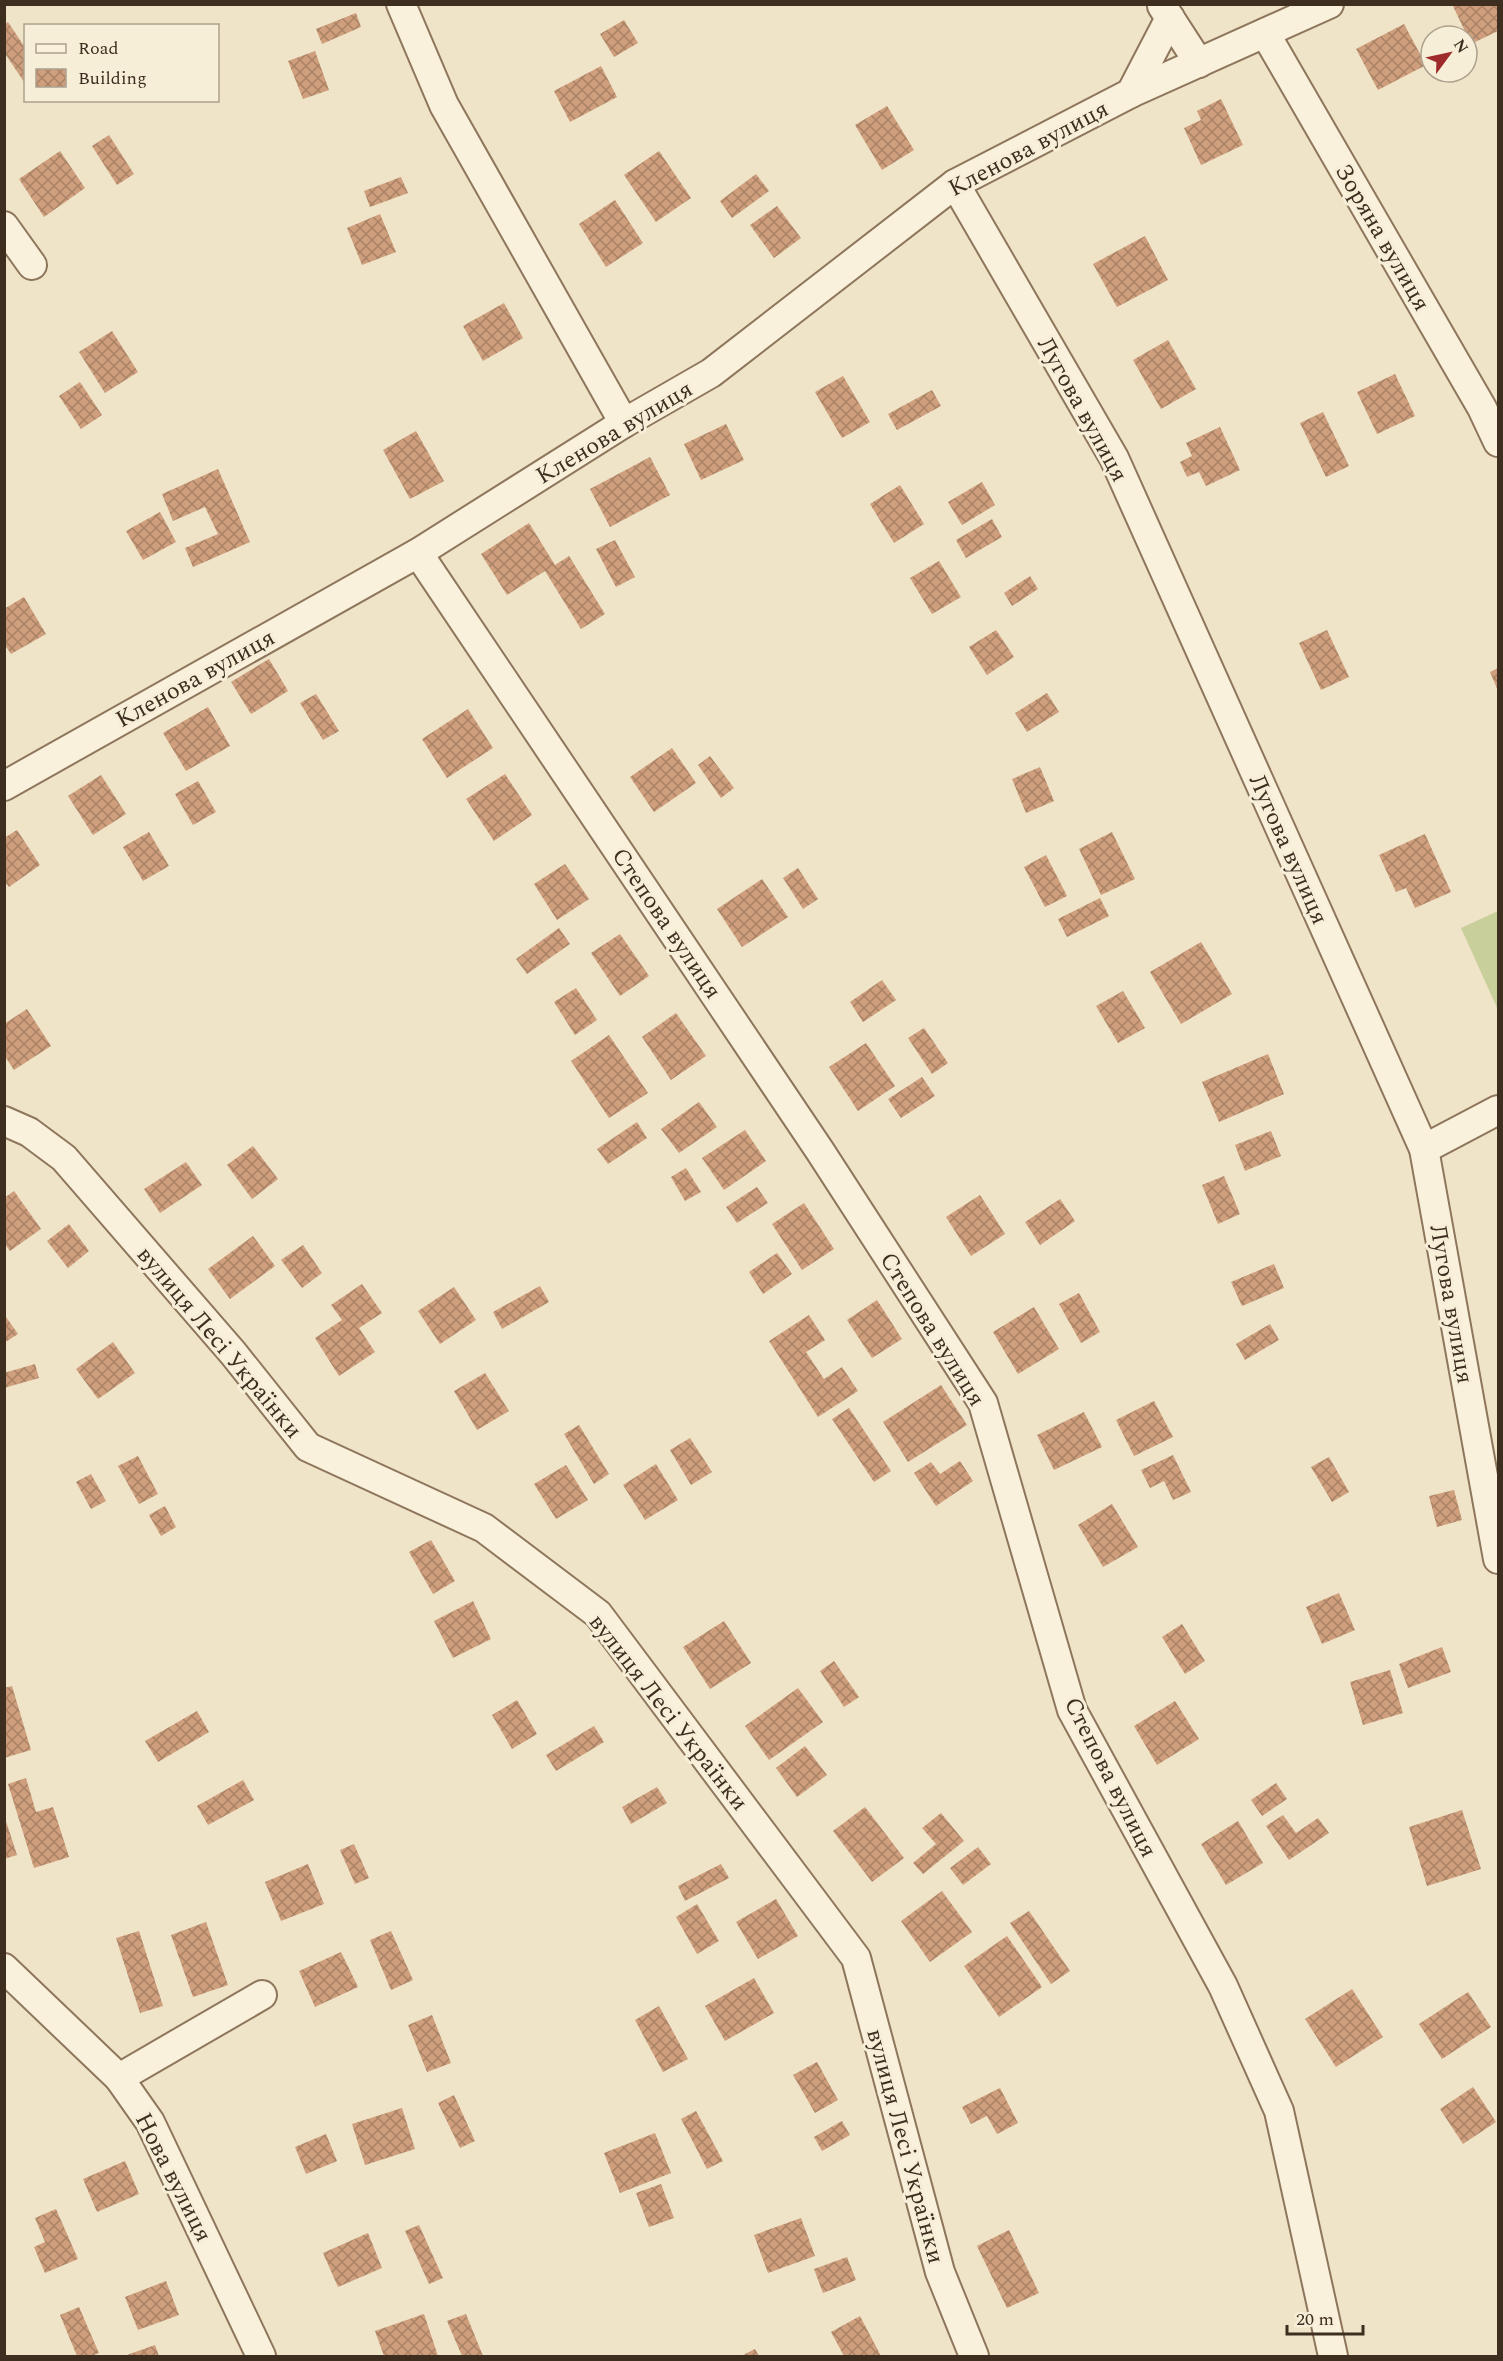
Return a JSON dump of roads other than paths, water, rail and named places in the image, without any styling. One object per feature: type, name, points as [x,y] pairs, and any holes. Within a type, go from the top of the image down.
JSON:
[{"type":"street","points":[[401,4],[444,105],[624,423]]},
{"type":"street","points":[[1131,93],[1329,4]]},
{"type":"street","points":[[1165,11],[1199,63]]},
{"type":"street","name":"Кленова вулиця","points":[[4,786],[418,553],[624,423],[711,374],[955,184],[1131,93],[1165,11]]},
{"type":"street","name":"Зоряна вулиця","points":[[1265,33],[1482,408],[1498,442]]},
{"type":"street","name":"Лугова вулиця","points":[[955,184],[1114,458],[1424,1149],[1498,1559]]},
{"type":"street","points":[[4,226],[32,265]]},
{"type":"street","name":"Степова вулиця","points":[[418,553],[820,1151],[983,1403],[1072,1710],[1222,1986],[1279,2111],[1333,2356]]},
{"type":"street","points":[[1424,1149],[1498,1110]]},
{"type":"street","name":"вулиця Лесі Українки","points":[[4,1121],[29,1132],[64,1158],[233,1353],[308,1447],[484,1528],[598,1614],[856,1958],[940,2272],[974,2356]]},
{"type":"street","name":"Нова вулиця","points":[[4,1968],[119,2078],[150,2122],[261,2356]]},
{"type":"street","points":[[119,2078],[262,1995]]}]
